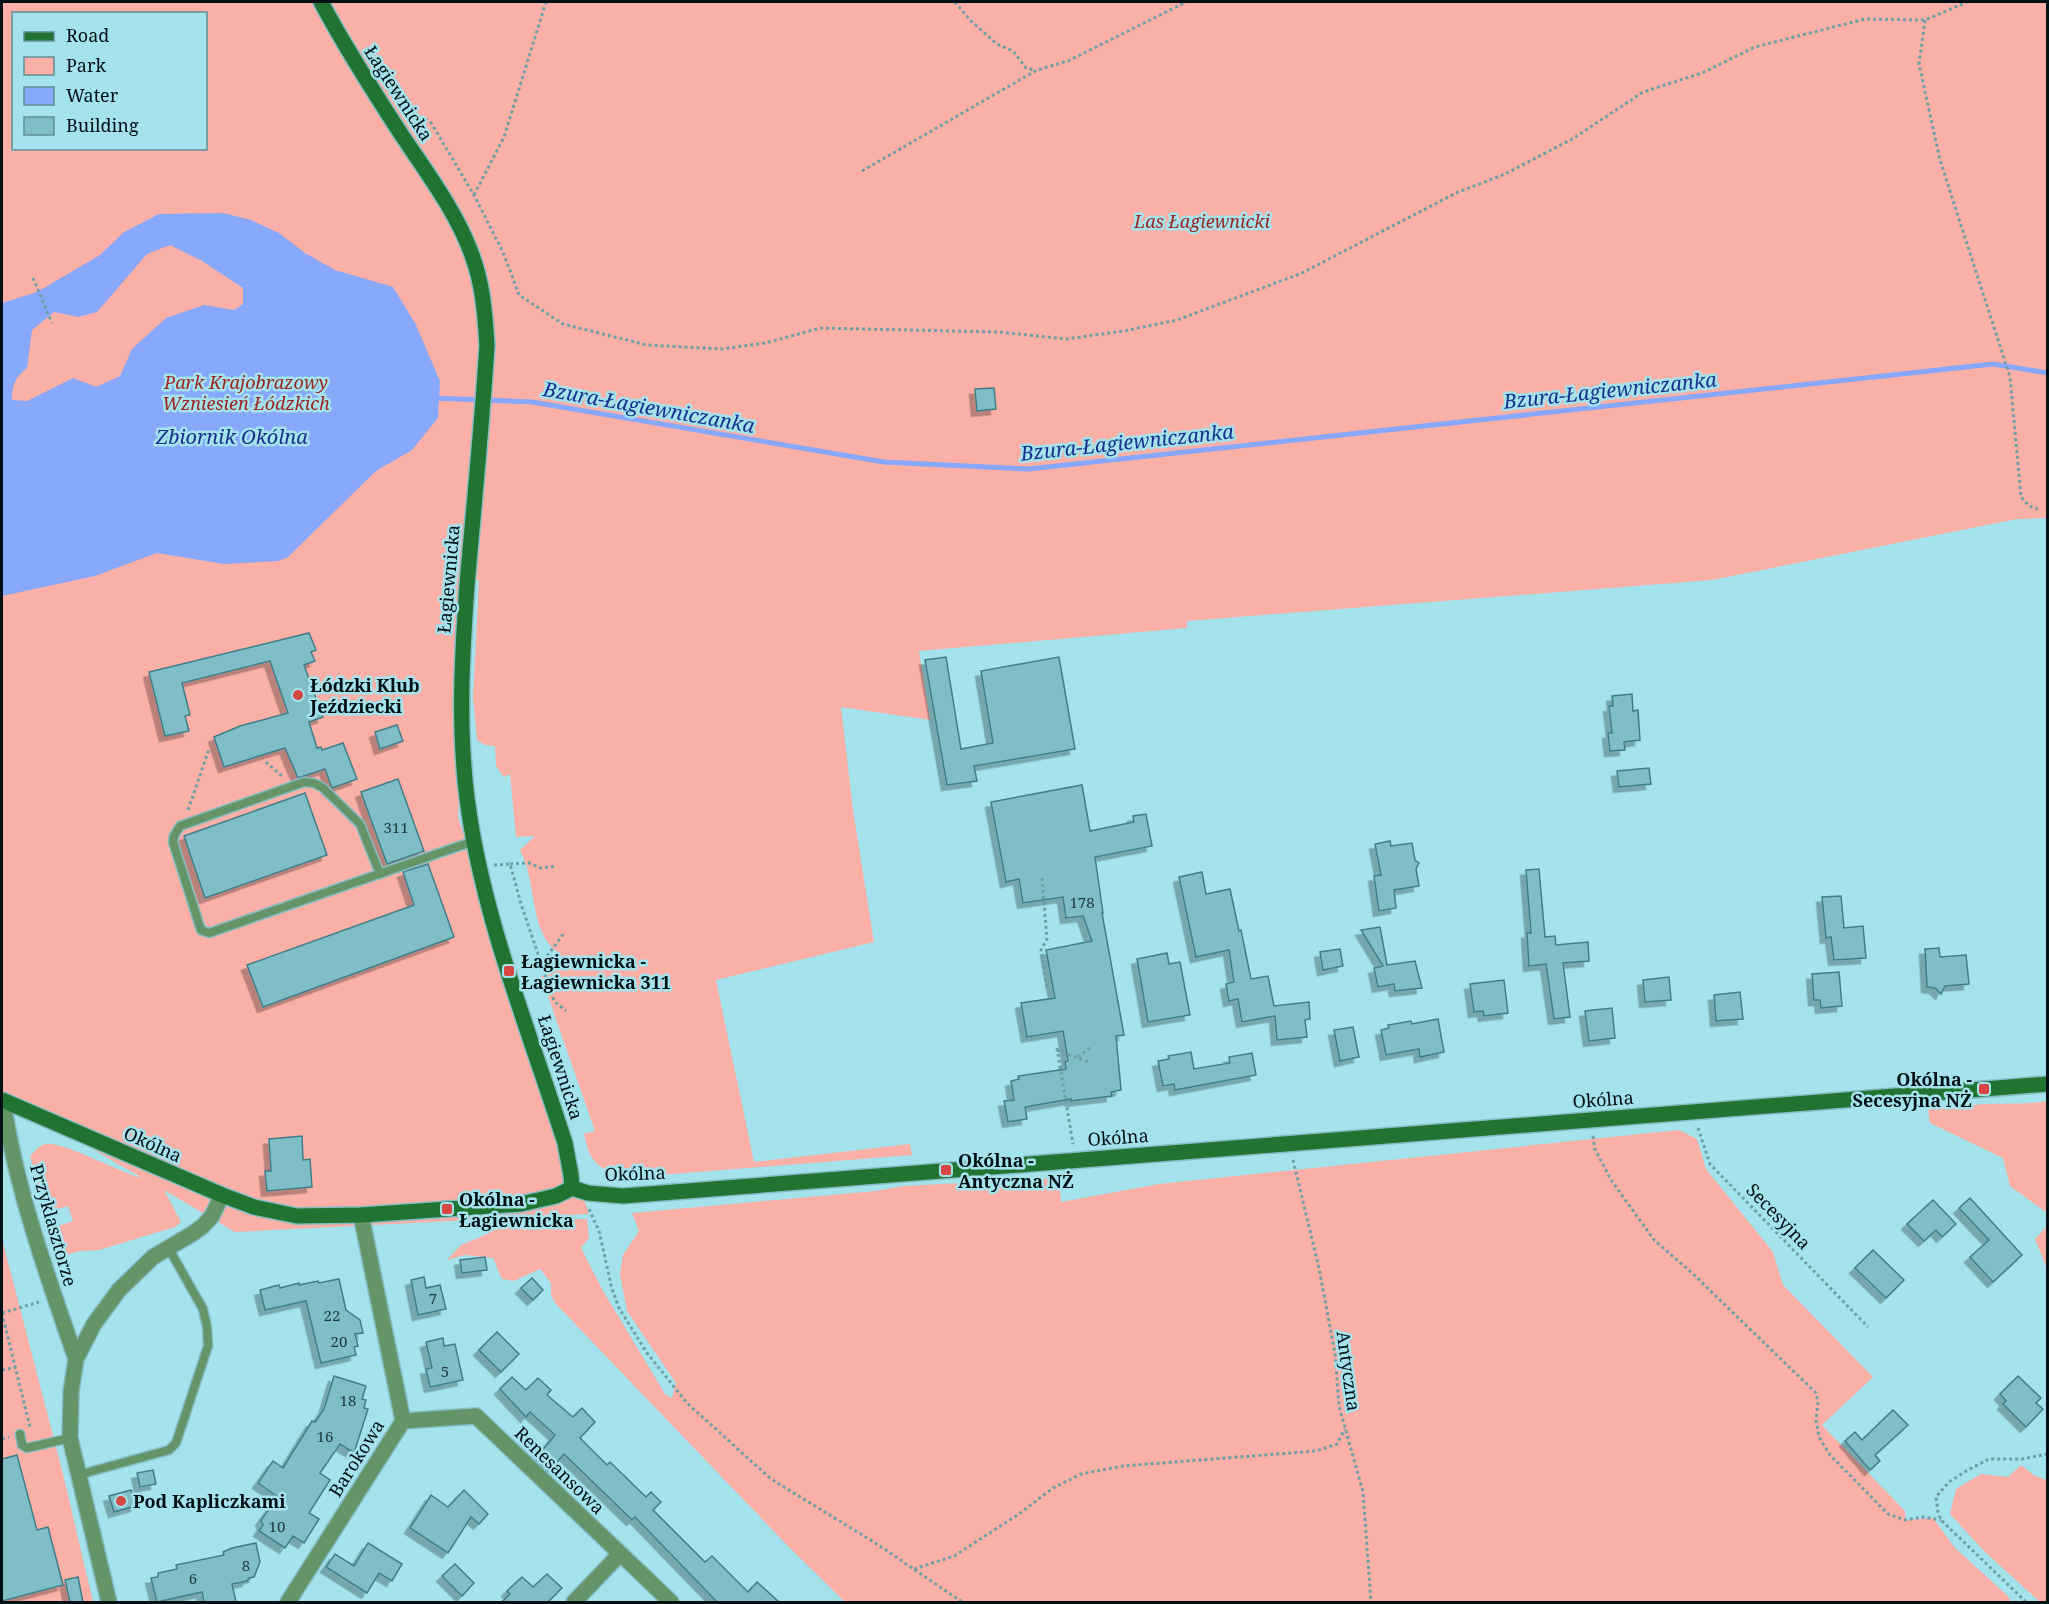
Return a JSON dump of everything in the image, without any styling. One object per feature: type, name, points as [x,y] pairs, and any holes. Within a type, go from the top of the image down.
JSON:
[{"type":"street","name":"Łagiewnicka","points":[[321,2],[347,49],[440,191],[458,223],[472,256],[485,308],[487,345],[485,383],[461,666],[461,732],[464,765],[474,841],[491,913],[565,1143],[572,1188]]},
{"type":"street","name":"Okólna","points":[[2,1100],[222,1196],[254,1207],[297,1216],[361,1215],[521,1204],[556,1196],[572,1188],[588,1193],[623,1196],[2048,1084]]},
{"type":"street","name":"Przyklasztorze","points":[[2,1100],[13,1152],[44,1267],[76,1359]]},
{"type":"street","name":"Przyklasztorze","points":[[109,1602],[70,1438],[69,1409],[76,1359],[94,1324],[119,1290],[142,1267],[168,1247],[203,1226],[222,1196]]},
{"type":"street","name":"Barokowa","points":[[288,1602],[403,1421],[361,1215]]},
{"type":"street","name":"Renesansowa","points":[[403,1421],[476,1416],[671,1602]]},
{"type":"street","points":[[573,1602],[620,1554]]},
{"type":"lane","points":[[380,874],[360,824],[323,788],[314,783],[304,782],[183,825],[176,831],[173,842],[201,930],[205,933],[380,874],[474,841]]},
{"type":"lane","points":[[78,1475],[169,1450],[176,1443],[208,1346],[203,1309],[168,1247]]},
{"type":"lane","points":[[20,1434],[22,1445],[27,1448],[70,1438]]},
{"type":"path","points":[[474,195],[504,137],[546,2]]},
{"type":"path","points":[[955,2],[970,20],[997,44],[1012,51],[1026,68],[1037,70]]},
{"type":"path","points":[[862,171],[1037,70],[1068,61],[1186,2]]},
{"type":"path","points":[[391,118],[415,115],[430,121],[474,195],[503,252],[519,295],[563,324],[647,345],[722,349],[765,344],[821,328],[999,332],[1066,339],[1124,331],[1177,320],[1302,273],[1456,193],[1505,174],[1574,138],[1643,92],[1702,73],[1755,47],[1865,19],[1925,20],[1967,2]]},
{"type":"path","points":[[1925,20],[1920,64],[1940,160],[2010,377],[2021,497],[2029,506],[2038,509]]},
{"type":"path","points":[[33,278],[52,323]]},
{"type":"path","points":[[183,825],[209,749]]},
{"type":"path","points":[[266,762],[293,786]]},
{"type":"path","points":[[490,866],[518,862],[529,863],[541,868],[556,866]]},
{"type":"path","points":[[510,864],[520,904],[554,1001],[566,1011]]},
{"type":"path","points":[[1042,879],[1047,939],[1041,950],[1047,988]]},
{"type":"path","points":[[542,968],[545,959],[564,933]]},
{"type":"path","points":[[1078,1058],[1091,1047]]},
{"type":"path","points":[[1074,1146],[1057,1049],[1091,1061]]},
{"type":"path","name":"Secesyjna","points":[[1692,1112],[1710,1164],[1868,1327]]},
{"type":"path","points":[[1589,1120],[1595,1149],[1611,1180],[1654,1240],[1691,1272],[1816,1393],[1818,1402],[1816,1420],[1819,1437],[1830,1455],[1888,1514],[1905,1520],[1923,1517],[1941,1520]]},
{"type":"path","name":"Antyczna","points":[[1289,1144],[1321,1278],[1335,1354],[1338,1406],[1363,1492],[1371,1602]]},
{"type":"path","points":[[572,1188],[588,1207],[594,1219],[619,1308],[648,1353],[687,1403],[771,1479],[877,1544],[962,1602]]},
{"type":"path","points":[[2,1439],[26,1432],[30,1428],[30,1423],[2,1313],[39,1302]]},
{"type":"path","points":[[2,1370],[16,1367]]},
{"type":"path","points":[[913,1569],[954,1556],[1019,1514],[1053,1488],[1081,1474],[1123,1466],[1316,1451],[1337,1444],[1345,1429]]},
{"type":"path","points":[[2026,1602],[1941,1520],[1936,1497],[1949,1482],[1989,1459],[2022,1459],[2048,1454]]},
{"type":"green space","points":[[2,2],[2047,2],[2047,518],[2017,519],[1712,580],[1187,621],[1187,628],[919,651],[930,720],[841,707],[853,810],[874,942],[716,980],[754,1162],[910,1144],[912,1155],[641,1176],[613,1173],[597,1164],[591,1156],[584,1134],[595,1131],[541,976],[550,974],[549,966],[559,953],[551,946],[540,927],[527,866],[520,850],[535,836],[516,837],[510,774],[504,777],[496,766],[495,746],[485,745],[477,740],[473,697],[479,580],[475,580],[458,817],[589,1214],[235,1232],[164,1190],[181,1222],[175,1227],[99,1250],[80,1251],[62,1256],[57,1253],[50,1229],[73,1221],[68,1206],[52,1211],[45,1209],[30,1156],[41,1146],[53,1144],[142,1178],[2,1096]]},
{"type":"green space","points":[[2047,1101],[2047,1213],[2010,1186],[2003,1158],[1930,1123],[1928,1108],[2032,1103]]},
{"type":"green space","points":[[1679,1130],[1697,1139],[1706,1169],[1773,1252],[1783,1285],[1873,1377],[1822,1425],[1905,1511],[1906,1520],[1933,1518],[1955,1548],[2008,1596],[2011,1602],[845,1602],[788,1546],[555,1303],[551,1295],[551,1283],[540,1269],[514,1281],[502,1279],[493,1258],[465,1255],[447,1260],[461,1245],[487,1234],[510,1220],[587,1219],[589,1238],[581,1248],[603,1291],[665,1394],[672,1398],[676,1383],[627,1311],[620,1274],[623,1255],[639,1231],[632,1213],[876,1191],[904,1186],[1059,1178],[1061,1202],[1159,1184]]},
{"type":"green space","points":[[2047,1226],[2047,1269],[2035,1239]]},
{"type":"green space","points":[[2,1239],[63,1474],[93,1602],[2,1602]]},
{"type":"green space","points":[[2021,1465],[2035,1476],[2047,1480],[2047,1602],[2040,1602],[1985,1552],[1950,1514],[1956,1489],[1981,1474],[2008,1477]]},
{"type":"water","name":"Zbiornik Okólna","points":[[223,213],[251,220],[279,233],[305,253],[335,270],[393,287],[415,323],[440,381],[438,418],[412,450],[376,471],[288,557],[278,561],[224,564],[157,553],[95,576],[2,596],[2,303],[37,292],[100,255],[124,232],[159,214]],"holes":[[[170,245],[202,261],[243,288],[243,304],[234,310],[204,305],[166,318],[132,349],[120,376],[96,387],[73,378],[27,401],[12,400],[15,382],[27,368],[32,330],[54,312],[78,317],[97,312],[147,254]]]},
{"type":"building","points":[[994,388],[996,409],[977,411],[975,389]]},
{"type":"building","points":[[309,633],[316,650],[311,652],[315,661],[304,665],[323,717],[309,722],[317,748],[321,747],[322,750],[343,743],[357,779],[332,788],[325,769],[298,778],[285,748],[224,767],[214,737],[240,726],[288,713],[270,661],[182,683],[190,715],[185,716],[189,731],[165,736],[149,672]]},
{"type":"building","points":[[946,657],[961,749],[993,743],[981,671],[1059,657],[1075,749],[974,766],[977,781],[947,785],[925,660]]},
{"type":"building","points":[[1632,694],[1633,711],[1638,710],[1640,740],[1624,742],[1625,750],[1610,751],[1608,733],[1612,733],[1609,706],[1613,706],[1612,696]]},
{"type":"building","points":[[397,725],[403,741],[380,749],[375,732]]},
{"type":"building","points":[[1649,768],[1651,784],[1619,787],[1617,771]]},
{"type":"building","points":[[398,779],[424,851],[387,864],[361,792]]},
{"type":"building","points":[[1082,785],[1090,831],[1134,822],[1133,816],[1146,814],[1152,846],[1095,857],[1102,913],[1124,1035],[1116,1036],[1121,1090],[1111,1092],[1112,1096],[1071,1101],[1071,1099],[1025,1107],[1027,1119],[1008,1122],[1004,1101],[1014,1100],[1011,1081],[1019,1079],[1018,1076],[1066,1069],[1065,1062],[1068,1061],[1063,1031],[1027,1037],[1021,1003],[1055,998],[1046,950],[1092,941],[1083,916],[1066,918],[1063,897],[1023,903],[1019,879],[1006,882],[991,802]]},
{"type":"building","points":[[305,793],[327,855],[205,898],[184,836]]},
{"type":"building","points":[[1390,841],[1391,846],[1412,843],[1415,860],[1419,863],[1416,869],[1419,886],[1394,890],[1396,908],[1379,911],[1374,876],[1381,875],[1375,844]]},
{"type":"building","points":[[428,864],[454,937],[263,1007],[247,965],[414,905],[403,872]]},
{"type":"building","points":[[1539,869],[1545,937],[1555,936],[1556,945],[1588,942],[1589,961],[1563,963],[1570,1017],[1554,1019],[1546,964],[1529,966],[1527,933],[1531,933],[1526,870]]},
{"type":"building","points":[[1202,872],[1206,894],[1230,889],[1251,979],[1268,976],[1274,1006],[1309,1002],[1310,1019],[1305,1020],[1307,1037],[1277,1040],[1275,1016],[1242,1022],[1238,999],[1229,1001],[1226,984],[1234,982],[1229,950],[1196,957],[1179,877]]},
{"type":"building","points":[[1841,896],[1844,928],[1863,926],[1866,958],[1834,960],[1831,937],[1826,938],[1822,897]]},
{"type":"building","points":[[1380,927],[1387,965],[1415,961],[1422,988],[1395,991],[1394,984],[1378,987],[1374,968],[1383,966],[1361,930]]},
{"type":"building","points":[[1939,948],[1940,957],[1966,955],[1969,984],[1945,986],[1941,994],[1935,988],[1927,987],[1925,949]]},
{"type":"building","points":[[1340,949],[1343,966],[1323,970],[1320,952]]},
{"type":"building","points":[[1167,953],[1169,964],[1180,962],[1190,1015],[1148,1022],[1137,959]]},
{"type":"building","points":[[1839,972],[1842,1006],[1821,1008],[1820,1000],[1814,1000],[1812,974]]},
{"type":"building","points":[[1669,977],[1671,1000],[1645,1002],[1643,980]]},
{"type":"building","points":[[1504,980],[1508,1013],[1484,1016],[1483,1011],[1474,1012],[1470,984]]},
{"type":"building","points":[[1740,992],[1743,1019],[1716,1021],[1714,995]]},
{"type":"building","points":[[1612,1008],[1615,1038],[1589,1041],[1585,1011]]},
{"type":"building","points":[[1438,1019],[1444,1052],[1420,1057],[1419,1049],[1386,1055],[1381,1030],[1389,1028],[1388,1025],[1411,1021],[1412,1024]]},
{"type":"building","points":[[1353,1027],[1359,1057],[1340,1061],[1334,1030]]},
{"type":"building","points":[[1191,1052],[1194,1069],[1230,1063],[1229,1057],[1252,1053],[1256,1075],[1175,1090],[1174,1084],[1163,1086],[1158,1061],[1169,1059],[1168,1056]]},
{"type":"building","points":[[302,1136],[303,1160],[310,1159],[312,1187],[267,1191],[265,1171],[271,1171],[269,1139]]},
{"type":"building","points":[[1970,1198],[2022,1255],[1993,1282],[1970,1257],[1989,1240],[1959,1208]]},
{"type":"building","points":[[1933,1200],[1956,1224],[1942,1237],[1936,1230],[1924,1241],[1907,1224]]},
{"type":"building","points":[[1873,1250],[1904,1280],[1886,1298],[1855,1268]]},
{"type":"building","points":[[485,1257],[487,1270],[462,1273],[460,1260]]},
{"type":"building","points":[[424,1277],[426,1288],[440,1285],[446,1309],[418,1315],[411,1280]]},
{"type":"building","points":[[532,1278],[543,1290],[533,1300],[521,1288]]},
{"type":"building","points":[[339,1279],[346,1310],[360,1320],[363,1333],[355,1334],[358,1346],[354,1347],[356,1355],[321,1363],[306,1301],[265,1310],[260,1290],[279,1285],[280,1288],[299,1283],[299,1285]]},
{"type":"building","points":[[497,1332],[519,1354],[501,1372],[479,1350]]},
{"type":"building","points":[[443,1338],[444,1346],[455,1344],[463,1380],[430,1387],[426,1369],[432,1368],[426,1342]]},
{"type":"building","points":[[334,1376],[366,1386],[362,1399],[366,1400],[364,1408],[368,1409],[354,1453],[340,1444],[320,1473],[330,1480],[309,1513],[319,1519],[304,1543],[293,1536],[285,1548],[259,1531],[263,1525],[261,1520],[278,1497],[258,1483],[273,1461],[283,1468],[312,1421],[315,1422],[324,1409]]},
{"type":"building","points":[[2018,1376],[2041,1398],[2036,1403],[2043,1409],[2026,1427],[2003,1404],[2006,1401],[2000,1394]]},
{"type":"building","points":[[512,1377],[526,1390],[538,1378],[551,1390],[547,1395],[573,1417],[582,1408],[595,1422],[580,1438],[607,1465],[610,1462],[646,1497],[651,1492],[661,1502],[653,1510],[705,1562],[712,1556],[748,1592],[757,1582],[779,1602],[717,1602],[635,1517],[632,1520],[564,1454],[553,1467],[539,1454],[555,1435],[530,1412],[526,1417],[500,1389]]},
{"type":"building","points":[[1893,1410],[1908,1425],[1875,1455],[1880,1461],[1870,1470],[1845,1441],[1855,1432],[1862,1440]]},
{"type":"building","points":[[17,1455],[37,1530],[48,1527],[63,1585],[2,1601],[2,1459]]},
{"type":"building","points":[[153,1470],[156,1484],[140,1487],[137,1473]]},
{"type":"building","points":[[131,1490],[136,1506],[114,1512],[109,1496]]},
{"type":"building","points":[[464,1490],[488,1514],[479,1524],[471,1517],[448,1553],[410,1528],[431,1495],[448,1507]]},
{"type":"building","points":[[256,1543],[260,1562],[254,1577],[232,1584],[236,1602],[204,1602],[202,1592],[157,1602],[151,1578],[158,1577],[158,1573],[177,1569],[176,1565],[224,1555],[223,1552],[232,1548]]},
{"type":"building","points":[[368,1543],[402,1564],[392,1581],[379,1573],[367,1593],[326,1567],[335,1554],[354,1566]]},
{"type":"building","points":[[455,1564],[474,1583],[462,1596],[442,1576]]},
{"type":"building","points":[[547,1574],[562,1588],[548,1602],[502,1602],[510,1594],[507,1591],[522,1577],[533,1587]]},
{"type":"building","points":[[78,1577],[83,1602],[70,1602],[65,1580]]},
{"type":"waterway","name":"Bzura-Łagiewniczanka","points":[[432,398],[532,402],[884,462],[1029,469],[1993,364],[2048,373]]},
{"type":"place","name":"Łódzki Klub Jeździecki","points":[[298,695]]},
{"type":"place","name":"Łagiewnicka - Łagiewnicka 311","points":[[509,971]]},
{"type":"place","name":"Okólna - Secesyjna NŻ","points":[[1984,1089]]},
{"type":"place","name":"Okólna - Antyczna NŻ","points":[[946,1170]]},
{"type":"place","name":"Okólna - Łagiewnicka","points":[[447,1209]]},
{"type":"place","name":"Pod Kapliczkami","points":[[121,1501]]},
{"type":"park label","name":"Las Łagiewnicki","points":[[1202,221]]},
{"type":"park label","name":"Park Krajobrazowy Wzniesień Łódzkich","points":[[246,392]]}]
